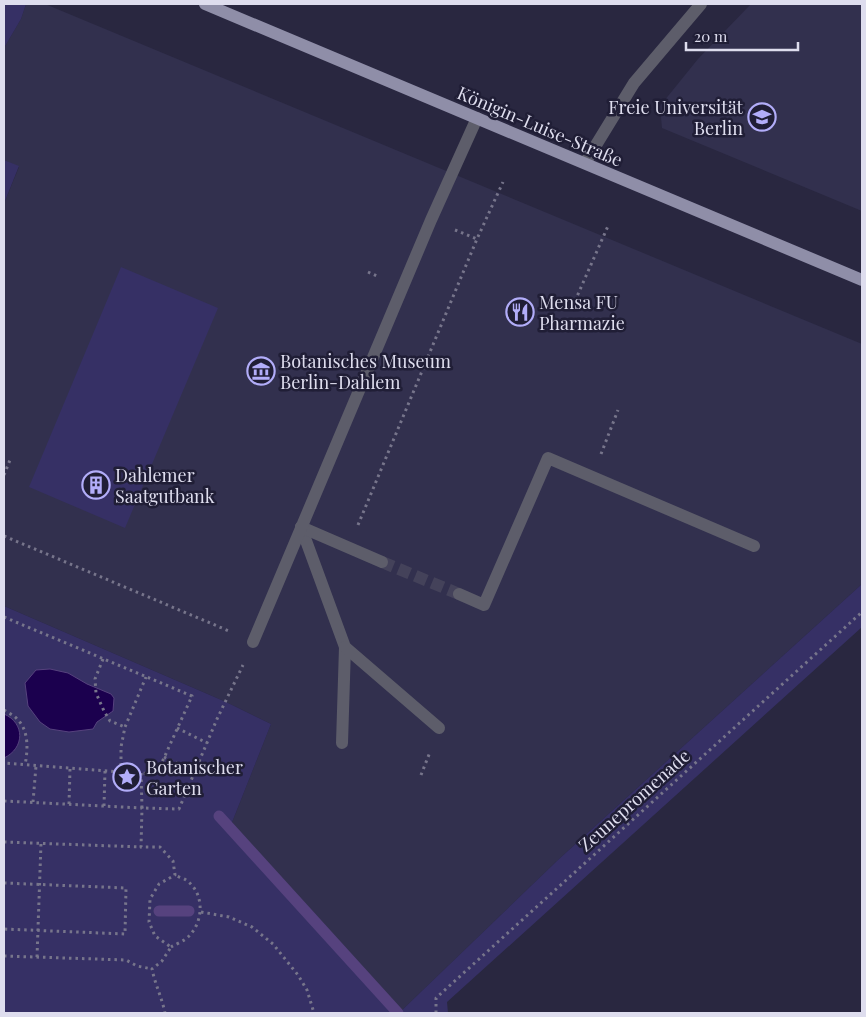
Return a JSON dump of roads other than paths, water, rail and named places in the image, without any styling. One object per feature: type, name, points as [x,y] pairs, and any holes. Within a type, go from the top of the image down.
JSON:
[{"type":"main road","name":"Königin-Luise-Straße","points":[[209,5],[862,280]]},
{"type":"street","points":[[585,164],[634,83],[701,4]]},
{"type":"street","points":[[253,642],[430,220],[476,118]]},
{"type":"street","points":[[459,594],[484,605],[548,458],[754,546]]},
{"type":"street","points":[[301,527],[382,562]]},
{"type":"street","points":[[301,527],[345,647],[342,743]]},
{"type":"street","points":[[345,647],[439,728]]},
{"type":"waterway","points":[[219,816],[398,1013]]},
{"type":"waterway","points":[[159,911],[189,911]]},
{"type":"tunnel","points":[[382,562],[459,594]]},
{"type":"place","name":"Freie Universität Berlin","points":[[762,117]]},
{"type":"place","name":"Mensa FU Pharmazie","points":[[520,312]]},
{"type":"place","name":"Botanisches Museum Berlin-Dahlem","points":[[261,371]]},
{"type":"place","name":"Dahlemer Saatgutbank","points":[[96,485]]},
{"type":"place","name":"Botanischer Garten","points":[[127,777]]}]
